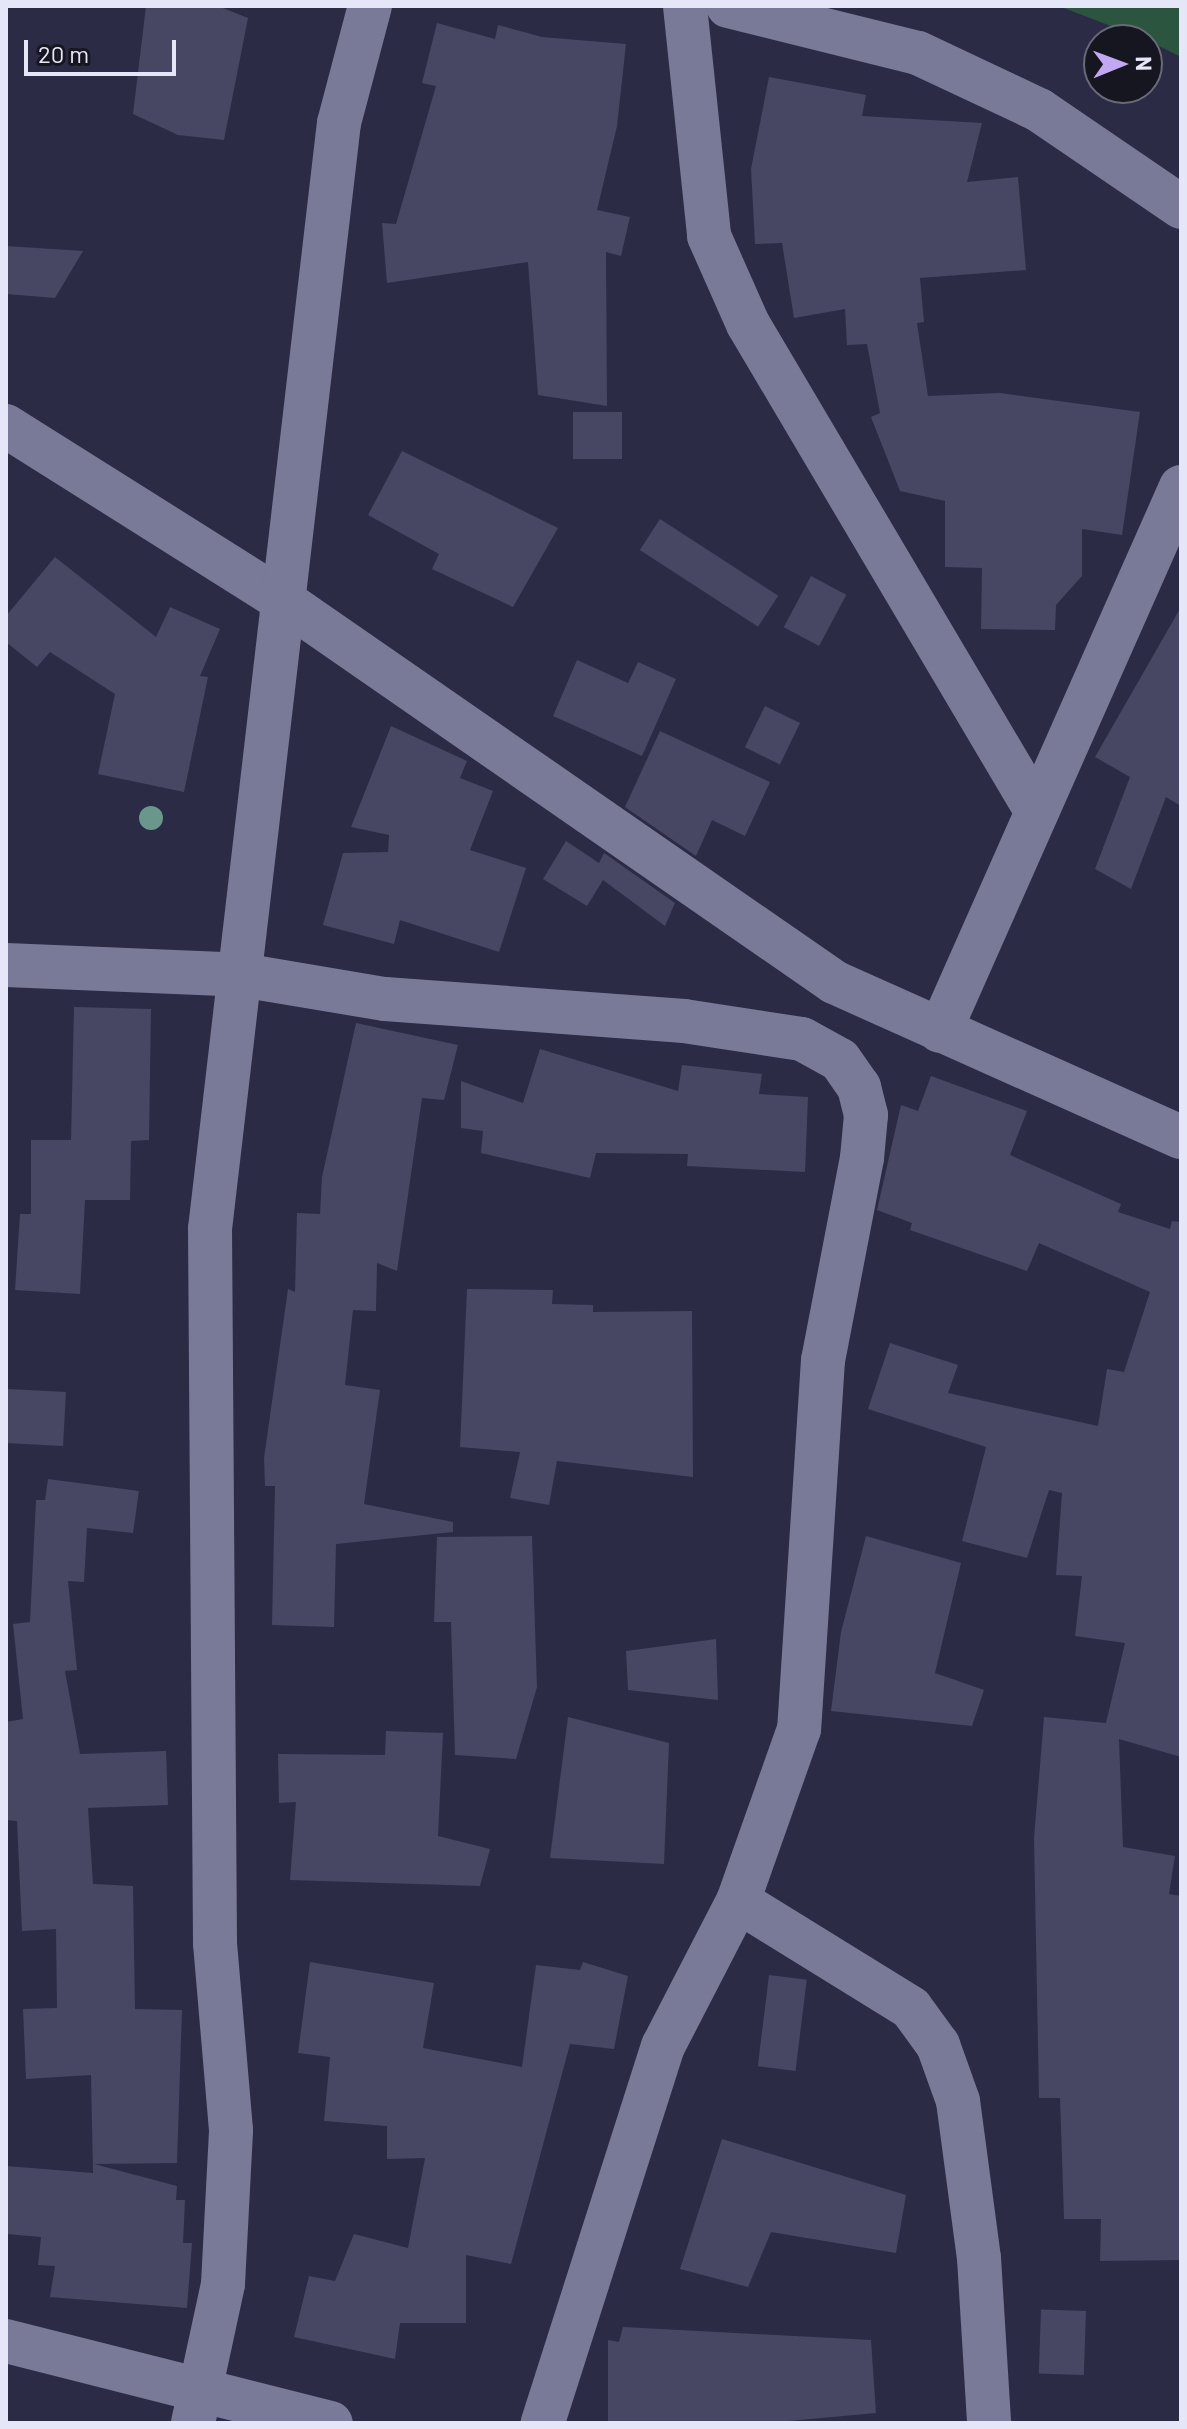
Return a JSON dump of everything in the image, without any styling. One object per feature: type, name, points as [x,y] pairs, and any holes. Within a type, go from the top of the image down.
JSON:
[{"type":"street","points":[[199,2407],[223,2284],[231,2130],[215,1943],[207,1301],[241,975],[339,123],[370,6]]},
{"type":"street","points":[[685,6],[701,193],[714,248],[748,324],[1035,809]]},
{"type":"street","points":[[728,6],[918,53],[1039,110],[1181,207]]},
{"type":"street","points":[[6,426],[284,601],[834,982],[1181,1137]]},
{"type":"street","points":[[940,1031],[1035,809],[1181,487]]},
{"type":"street","points":[[6,965],[241,975],[385,999],[684,1021],[802,1039],[840,1060],[859,1087],[866,1115],[823,1360],[799,1729],[738,1901],[663,2046],[566,2366],[543,2423]]},
{"type":"street","points":[[802,1039],[834,982]]},
{"type":"street","points":[[738,1901],[911,2008],[938,2045],[958,2101],[979,2258],[989,2423]]},
{"type":"street","points":[[6,2341],[199,2407],[331,2423]]},
{"type":"green space","points":[[1059,6],[1181,6],[1181,57],[1163,48],[1163,24],[1106,24]]},
{"type":"building","points":[[146,6],[218,6],[248,18],[224,140],[178,135],[133,114]]},
{"type":"building","points":[[437,23],[495,39],[498,25],[542,37],[626,44],[617,126],[597,210],[630,217],[621,256],[606,252],[607,406],[538,395],[528,262],[387,283],[382,223],[396,224],[436,86],[422,83]]},
{"type":"building","points":[[769,77],[866,95],[862,116],[982,123],[967,182],[1018,177],[1026,270],[920,278],[924,322],[917,323],[928,396],[1000,393],[1140,412],[1122,535],[1082,529],[1082,576],[1056,605],[1055,630],[981,629],[982,568],[945,567],[945,501],[900,491],[871,417],[880,413],[867,344],[847,345],[845,309],[794,318],[782,243],[755,244],[751,169]]},
{"type":"building","points":[[6,246],[83,251],[55,298],[6,294]]},
{"type":"building","points":[[573,412],[622,412],[622,459],[573,459]]},
{"type":"building","points":[[402,451],[558,528],[513,607],[432,569],[439,554],[368,515]]},
{"type":"building","points":[[660,519],[778,596],[758,627],[640,550]]},
{"type":"building","points":[[55,557],[156,637],[170,607],[220,629],[200,676],[208,677],[184,792],[98,774],[115,694],[50,652],[37,667],[6,642],[6,616]]},
{"type":"building","points":[[811,576],[846,595],[819,646],[784,627]]},
{"type":"building","points":[[1181,607],[1181,806],[1166,797],[1131,889],[1095,869],[1130,777],[1095,757]]},
{"type":"building","points":[[577,660],[628,683],[638,662],[676,679],[642,756],[553,716]]},
{"type":"building","points":[[765,706],[800,723],[780,764],[745,747]]},
{"type":"building","points":[[391,726],[467,761],[460,778],[493,791],[470,850],[526,868],[499,952],[400,920],[394,944],[323,925],[343,853],[388,852],[389,835],[351,827]]},
{"type":"building","points":[[660,731],[770,782],[745,836],[712,820],[696,856],[625,807]]},
{"type":"building","points":[[566,841],[599,863],[604,853],[675,903],[665,926],[603,880],[587,906],[543,879]]},
{"type":"building","points":[[74,1007],[151,1009],[149,1140],[131,1141],[130,1200],[85,1200],[80,1294],[15,1290],[20,1214],[31,1214],[31,1140],[71,1140]]},
{"type":"building","points":[[356,1023],[458,1045],[444,1100],[422,1098],[397,1271],[377,1263],[376,1311],[353,1310],[345,1385],[380,1390],[364,1504],[453,1522],[453,1532],[336,1544],[334,1627],[272,1625],[275,1486],[265,1486],[264,1458],[288,1289],[295,1292],[297,1213],[320,1214],[322,1177]]},
{"type":"building","points":[[540,1049],[678,1091],[682,1065],[762,1074],[759,1094],[808,1097],[805,1172],[687,1166],[688,1154],[596,1153],[590,1178],[481,1153],[483,1131],[461,1128],[461,1081],[523,1103]]},
{"type":"building","points":[[931,1076],[1027,1111],[1010,1155],[1121,1204],[1118,1212],[1170,1229],[1172,1221],[1181,1222],[1181,1757],[1119,1739],[1123,1847],[1175,1856],[1169,1894],[1181,1896],[1181,2260],[1100,2261],[1101,2219],[1064,2219],[1060,2098],[1039,2098],[1034,1838],[1044,1717],[1106,1723],[1125,1643],[1075,1636],[1082,1576],[1056,1575],[1062,1493],[1049,1490],[1027,1558],[962,1541],[986,1447],[868,1409],[890,1343],[958,1365],[948,1393],[1098,1426],[1107,1369],[1124,1372],[1150,1292],[1039,1243],[1027,1271],[910,1230],[912,1223],[877,1210],[901,1105],[918,1111]]},
{"type":"building","points":[[467,1289],[553,1290],[552,1304],[593,1305],[593,1312],[692,1311],[693,1477],[557,1461],[549,1505],[510,1498],[520,1452],[460,1447]]},
{"type":"building","points":[[8,1389],[66,1392],[63,1446],[6,1443]]},
{"type":"building","points":[[48,1479],[139,1491],[133,1533],[87,1528],[84,1582],[68,1581],[77,1670],[65,1671],[80,1754],[166,1751],[168,1805],[88,1808],[93,1884],[133,1886],[135,2009],[182,2010],[177,2163],[94,2164],[177,2186],[176,2200],[185,2200],[183,2243],[192,2243],[187,2308],[50,2297],[55,2266],[38,2265],[41,2237],[6,2234],[6,2166],[93,2173],[91,2075],[26,2079],[23,2009],[57,2008],[56,1929],[22,1931],[17,1821],[6,1820],[6,1722],[23,1719],[13,1624],[30,1622],[36,1500],[45,1500]]},
{"type":"building","points":[[532,1536],[537,1687],[516,1759],[455,1755],[451,1622],[434,1622],[437,1537]]},
{"type":"building","points":[[866,1536],[961,1563],[935,1673],[984,1690],[972,1726],[831,1711],[841,1632]]},
{"type":"building","points":[[716,1639],[718,1700],[628,1690],[626,1651]]},
{"type":"building","points":[[568,1717],[669,1743],[664,1864],[550,1858]]},
{"type":"building","points":[[386,1731],[443,1733],[438,1836],[490,1849],[480,1886],[290,1880],[296,1802],[279,1803],[278,1754],[385,1755]]},
{"type":"building","points":[[310,1962],[434,1983],[423,2048],[522,2067],[536,1965],[580,1970],[583,1962],[628,1976],[614,2049],[570,2044],[511,2264],[466,2255],[466,2323],[400,2323],[395,2359],[294,2337],[309,2276],[335,2281],[354,2234],[408,2248],[425,2158],[387,2159],[387,2126],[324,2121],[330,2057],[298,2053]]},
{"type":"building","points":[[769,1975],[807,1980],[796,2071],[758,2066]]},
{"type":"building","points":[[722,2139],[906,2195],[896,2253],[771,2232],[748,2287],[680,2269]]},
{"type":"building","points":[[1041,2309],[1086,2311],[1084,2375],[1039,2373]]},
{"type":"building","points":[[623,2327],[871,2340],[876,2413],[767,2423],[608,2423],[608,2340],[619,2342]]}]
